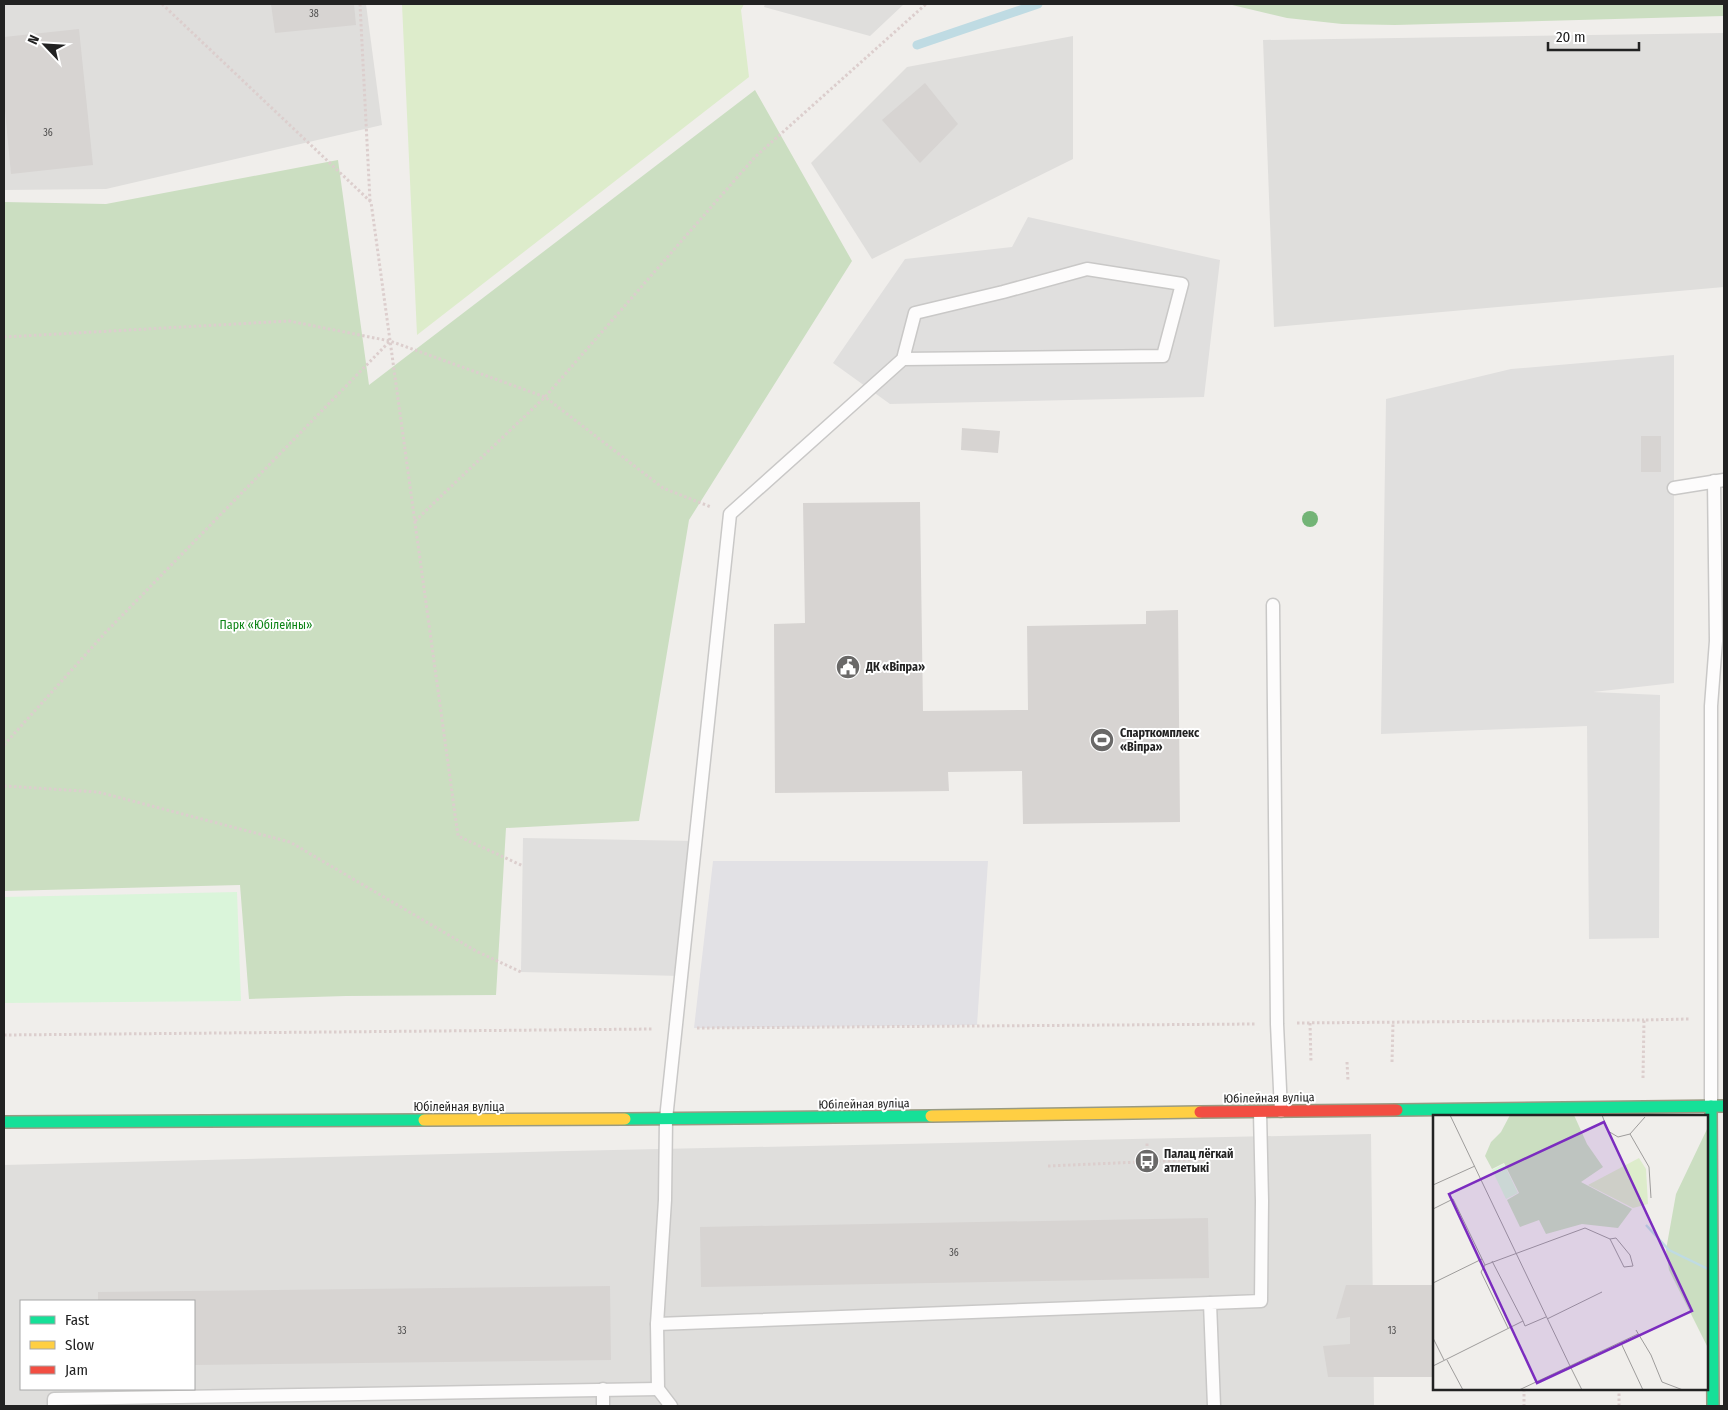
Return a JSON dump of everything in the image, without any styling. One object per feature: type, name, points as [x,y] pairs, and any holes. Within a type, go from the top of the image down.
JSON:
[{"type":"main road","name":"Юбілейная вуліца","points":[[4,1122],[666,1120],[1718,1106]]},
{"type":"main road","points":[[1713,1406],[1718,1106]]},
{"type":"lane","points":[[671,1406],[658,1388],[657,1324],[665,1200],[666,1120],[730,514],[903,359],[914,313],[1003,292],[1087,269],[1182,284],[1163,356],[903,359]]},
{"type":"lane","points":[[1674,488],[1719,480],[1720,641],[1711,706],[1711,1019],[1718,1106]]},
{"type":"lane","points":[[1274,605],[1277,1024],[1280,1111]]},
{"type":"lane","points":[[657,1324],[1261,1301],[1262,1201],[1260,1112]]},
{"type":"lane","points":[[1210,1303],[1214,1406]]},
{"type":"lane","points":[[54,1406],[54,1399],[658,1388]]},
{"type":"lane","points":[[603,1389],[603,1406]]},
{"type":"path","points":[[162,4],[370,202]]},
{"type":"path","points":[[360,4],[370,202],[458,836],[523,866]]},
{"type":"path","points":[[415,521],[544,397],[755,157],[926,4]]},
{"type":"path","points":[[4,337],[289,321],[390,341],[544,397],[663,488],[730,514]]},
{"type":"path","points":[[4,745],[105,633],[390,341]]},
{"type":"path","points":[[4,786],[98,792],[290,842],[476,951],[521,972]]},
{"type":"path","points":[[4,1035],[1711,1019]]},
{"type":"path","points":[[1642,1108],[1644,1020]]},
{"type":"path","points":[[1310,1023],[1312,1063]]},
{"type":"path","points":[[1392,1062],[1393,1023]]},
{"type":"path","points":[[1048,1166],[1208,1159]]},
{"type":"path","points":[[1524,1390],[1524,1406]]},
{"type":"path","points":[[1619,1390],[1619,1406]]},
{"type":"shaded area","points":[[4,4],[366,4],[382,125],[106,189],[4,190]]},
{"type":"shaded area","points":[[765,4],[904,4],[870,36],[764,7]]},
{"type":"shaded area","points":[[1724,33],[1724,287],[1274,327],[1263,40]]},
{"type":"shaded area","points":[[1073,36],[1073,159],[872,259],[811,163],[907,67]]},
{"type":"shaded area","points":[[1028,217],[1220,260],[1204,397],[890,404],[833,363],[905,259],[1012,247]]},
{"type":"shaded area","points":[[1674,355],[1674,683],[1593,692],[1660,695],[1659,938],[1589,939],[1587,726],[1381,734],[1386,399],[1511,369]]},
{"type":"shaded area","points":[[523,838],[695,841],[681,976],[521,972]]},
{"type":"shaded area","points":[[713,861],[988,861],[977,1025],[694,1028]]},
{"type":"shaded area","points":[[1371,1134],[1374,1406],[4,1406],[4,1165]]},
{"type":"green space","points":[[402,4],[744,4],[741,10],[749,77],[417,335]]},
{"type":"green space","points":[[1228,4],[1724,4],[1724,16],[1395,25],[1342,24],[1287,18]]},
{"type":"green space","name":"Парк «Юбілейны»","points":[[755,90],[852,261],[689,520],[639,821],[506,828],[496,995],[249,999],[240,885],[4,891],[4,202],[106,204],[338,160],[369,385]]},
{"type":"green space","points":[[237,892],[241,1001],[4,1003],[4,897]]},
{"type":"building","points":[[271,4],[354,4],[356,25],[275,33]]},
{"type":"building","points":[[79,29],[93,165],[11,174],[4,100],[4,37]]},
{"type":"building","points":[[925,83],[958,124],[920,163],[882,120]]},
{"type":"building","points":[[962,428],[1000,431],[998,453],[961,450]]},
{"type":"building","points":[[1641,436],[1661,436],[1661,472],[1641,472]]},
{"type":"building","points":[[920,502],[923,711],[1028,710],[1027,626],[1146,624],[1146,611],[1178,610],[1180,822],[1023,824],[1022,771],[948,772],[949,791],[775,793],[774,624],[805,623],[803,503]]},
{"type":"building","points":[[1208,1218],[1209,1278],[701,1287],[700,1227]]},
{"type":"building","points":[[1346,1285],[1433,1285],[1433,1377],[1328,1377],[1323,1346],[1350,1344],[1350,1317],[1336,1319]]},
{"type":"building","points":[[610,1286],[611,1360],[195,1365],[195,1300],[98,1300],[98,1292]]},
{"type":"waterway","points":[[917,45],[1038,4]]},
{"type":"traffic: fast","points":[[1711,1106],[1713,1406]]},
{"type":"traffic: fast","points":[[1397,1110],[1724,1106]]},
{"type":"traffic: fast","points":[[625,1119],[931,1116]]},
{"type":"traffic: fast","points":[[4,1122],[424,1120]]},
{"type":"traffic: slow","points":[[931,1116],[1200,1112]]},
{"type":"traffic: slow","points":[[424,1120],[625,1119]]},
{"type":"traffic: jam","points":[[1200,1112],[1397,1110]]},
{"type":"place","name":"ДК «Віпра»","points":[[848,667]]},
{"type":"place","name":"Спарткомплекс «Віпра»","points":[[1102,740]]},
{"type":"place","name":"Палац лёгкай атлетыкі","points":[[1147,1161]]}]
